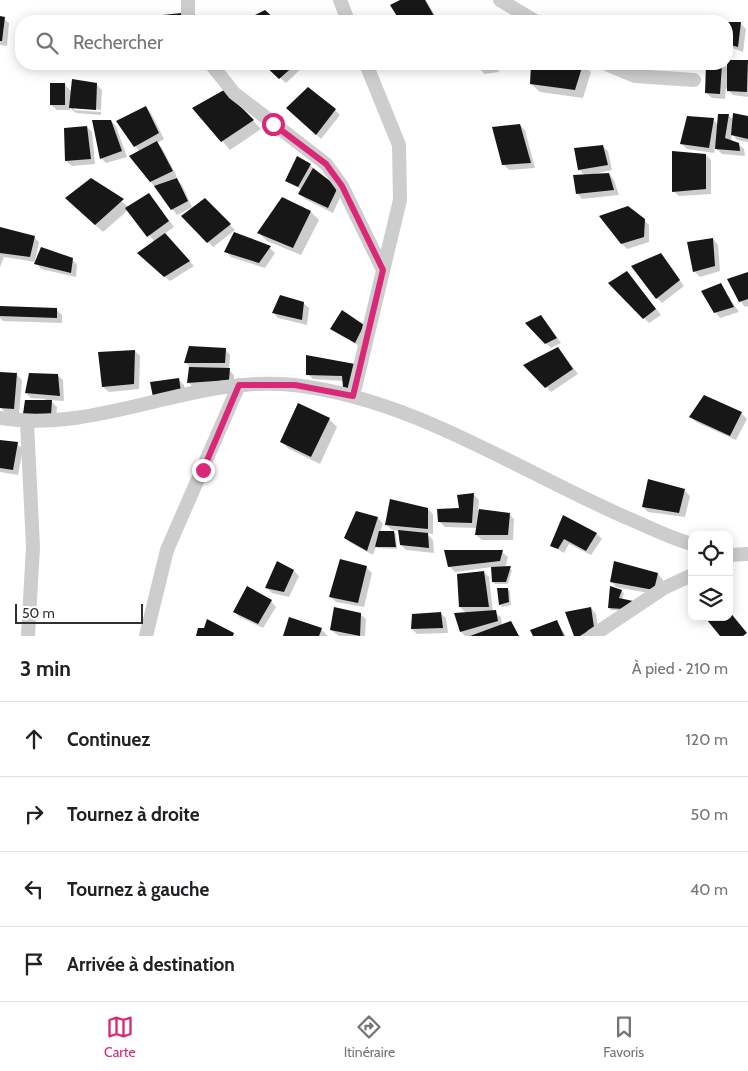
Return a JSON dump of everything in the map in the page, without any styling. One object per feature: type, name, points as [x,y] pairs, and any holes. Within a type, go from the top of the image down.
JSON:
[{"type":"street","points":[[188,0],[188,15]]},
{"type":"street","points":[[340,0],[346,15]]},
{"type":"street","points":[[500,0],[525,15]]},
{"type":"street","points":[[216,70],[234,93],[326,164],[342,186],[383,270]]},
{"type":"street","points":[[353,396],[400,200],[399,145],[368,70]]},
{"type":"street","points":[[620,70],[635,76],[694,80]]},
{"type":"street","points":[[146,636],[166,550],[239,385]]},
{"type":"street","points":[[0,418],[27,422],[63,421],[239,385],[295,385],[353,396],[447,429],[569,492],[688,542]]},
{"type":"street","points":[[27,422],[33,547],[28,636]]},
{"type":"street","points":[[733,555],[748,554]]},
{"type":"street","points":[[592,636],[664,588],[690,576]]},
{"type":"building","points":[[400,0],[425,0],[434,15],[396,15],[390,5]]},
{"type":"building","points":[[265,10],[270,15],[255,15]]},
{"type":"building","points":[[182,13],[182,15],[163,15]]},
{"type":"building","points":[[0,16],[5,17],[2,41],[0,41]]},
{"type":"building","points":[[733,22],[741,22],[738,47],[733,46]]},
{"type":"building","points":[[733,60],[748,60],[747,92],[727,91],[727,70],[733,70]]},
{"type":"building","points":[[269,70],[289,70],[279,79]]},
{"type":"building","points":[[531,70],[581,70],[575,90],[530,84]]},
{"type":"building","points":[[706,70],[722,70],[720,94],[705,93]]},
{"type":"building","points":[[72,79],[97,83],[96,110],[69,108]]},
{"type":"building","points":[[50,83],[65,83],[65,105],[50,105]]},
{"type":"building","points":[[308,87],[336,109],[316,135],[286,108]]},
{"type":"building","points":[[224,90],[254,120],[221,142],[192,108]]},
{"type":"building","points":[[146,106],[159,133],[134,147],[116,121]]},
{"type":"building","points":[[733,113],[748,116],[748,139],[731,135]]},
{"type":"building","points":[[718,114],[729,114],[725,138],[739,143],[740,151],[715,149]]},
{"type":"building","points":[[687,116],[714,118],[709,148],[680,144]]},
{"type":"building","points":[[92,120],[111,120],[122,151],[100,159]]},
{"type":"building","points":[[520,124],[531,163],[502,165],[492,127]]},
{"type":"building","points":[[87,126],[91,159],[65,161],[64,128]]},
{"type":"building","points":[[157,141],[173,171],[150,182],[129,156]]},
{"type":"building","points":[[603,145],[608,165],[578,170],[574,148]]},
{"type":"building","points":[[672,151],[706,154],[706,189],[672,192]]},
{"type":"building","points":[[297,156],[311,164],[298,187],[285,181]]},
{"type":"building","points":[[313,168],[338,187],[328,208],[298,194]]},
{"type":"building","points":[[609,173],[614,190],[576,194],[573,175]]},
{"type":"building","points":[[91,178],[124,199],[95,225],[65,198]]},
{"type":"building","points":[[177,178],[188,201],[171,210],[154,186]]},
{"type":"building","points":[[149,193],[169,221],[147,237],[125,208]]},
{"type":"building","points":[[282,197],[311,211],[293,248],[257,233]]},
{"type":"building","points":[[205,198],[231,224],[207,243],[181,216]]},
{"type":"building","points":[[628,206],[645,219],[644,237],[621,244],[599,216]]},
{"type":"building","points":[[0,227],[35,236],[30,257],[0,253]]},
{"type":"building","points":[[234,232],[271,246],[259,263],[224,252]]},
{"type":"building","points":[[165,233],[190,261],[164,277],[137,253]]},
{"type":"building","points":[[713,238],[715,266],[693,272],[687,242]]},
{"type":"building","points":[[41,247],[73,258],[71,273],[34,264]]},
{"type":"building","points":[[661,253],[680,280],[656,299],[631,266]]},
{"type":"building","points":[[627,271],[656,309],[643,319],[608,283]]},
{"type":"building","points":[[748,272],[748,299],[739,302],[727,279]]},
{"type":"building","points":[[721,283],[734,307],[714,313],[701,291]]},
{"type":"building","points":[[280,295],[304,302],[302,320],[272,313]]},
{"type":"building","points":[[0,306],[57,308],[57,318],[0,316]]},
{"type":"building","points":[[342,310],[364,325],[355,343],[330,329]]},
{"type":"building","points":[[541,315],[557,338],[545,344],[525,323]]},
{"type":"building","points":[[189,346],[226,348],[225,363],[184,363]]},
{"type":"building","points":[[558,347],[573,369],[545,388],[523,365]]},
{"type":"building","points":[[135,350],[134,384],[102,387],[98,352]]},
{"type":"building","points":[[306,355],[355,364],[350,389],[343,387],[342,376],[306,375]]},
{"type":"building","points":[[189,367],[230,368],[229,380],[187,383]]},
{"type":"building","points":[[0,372],[17,373],[14,409],[0,408]]},
{"type":"building","points":[[29,373],[58,374],[60,396],[25,393]]},
{"type":"building","points":[[179,378],[181,392],[153,397],[150,382]]},
{"type":"building","points":[[704,395],[742,412],[730,436],[689,417]]},
{"type":"building","points":[[25,400],[52,400],[51,416],[23,414]]},
{"type":"building","points":[[298,403],[330,418],[311,457],[280,442]]},
{"type":"building","points":[[0,440],[18,442],[13,470],[0,468]]},
{"type":"building","points":[[648,479],[685,489],[679,513],[642,507]]},
{"type":"building","points":[[474,493],[472,523],[438,522],[437,509],[459,508],[457,495]]},
{"type":"building","points":[[390,499],[428,508],[428,529],[385,525]]},
{"type":"building","points":[[479,509],[510,513],[508,535],[475,535]]},
{"type":"building","points":[[356,511],[378,517],[367,551],[344,538]]},
{"type":"building","points":[[563,515],[597,533],[586,551],[564,539],[558,549],[550,546]]},
{"type":"building","points":[[398,530],[428,533],[429,548],[400,545]]},
{"type":"building","points":[[379,531],[394,531],[396,547],[375,547]]},
{"type":"building","points":[[444,550],[503,550],[500,561],[448,567]]},
{"type":"building","points":[[340,559],[367,566],[358,603],[329,597]]},
{"type":"building","points":[[277,561],[294,570],[284,592],[265,588]]},
{"type":"building","points":[[614,561],[658,573],[654,590],[610,582]]},
{"type":"building","points":[[511,566],[506,582],[492,582],[491,567]]},
{"type":"building","points":[[484,571],[489,607],[459,607],[457,574]]},
{"type":"building","points":[[247,586],[272,600],[258,624],[233,612]]},
{"type":"building","points":[[610,586],[622,590],[619,598],[633,601],[623,609],[608,608]]},
{"type":"building","points":[[497,588],[508,588],[509,602],[499,605]]},
{"type":"building","points":[[334,607],[361,613],[360,636],[330,630]]},
{"type":"building","points":[[591,607],[594,627],[580,636],[574,636],[565,612]]},
{"type":"building","points":[[496,610],[498,621],[460,632],[454,613]]},
{"type":"building","points":[[441,612],[443,628],[411,629],[412,614]]},
{"type":"building","points":[[733,616],[747,633],[743,636],[720,636],[708,621],[733,621]]},
{"type":"building","points":[[289,617],[322,628],[319,636],[283,636]]},
{"type":"building","points":[[207,619],[234,633],[233,636],[196,636],[198,628],[204,628]]},
{"type":"building","points":[[557,620],[564,636],[533,636],[530,630]]},
{"type":"building","points":[[511,621],[519,636],[470,636]]},
{"type":"route","points":[[203,470],[239,385],[295,385],[353,396],[383,270],[342,186],[326,164],[273,124]]}]
